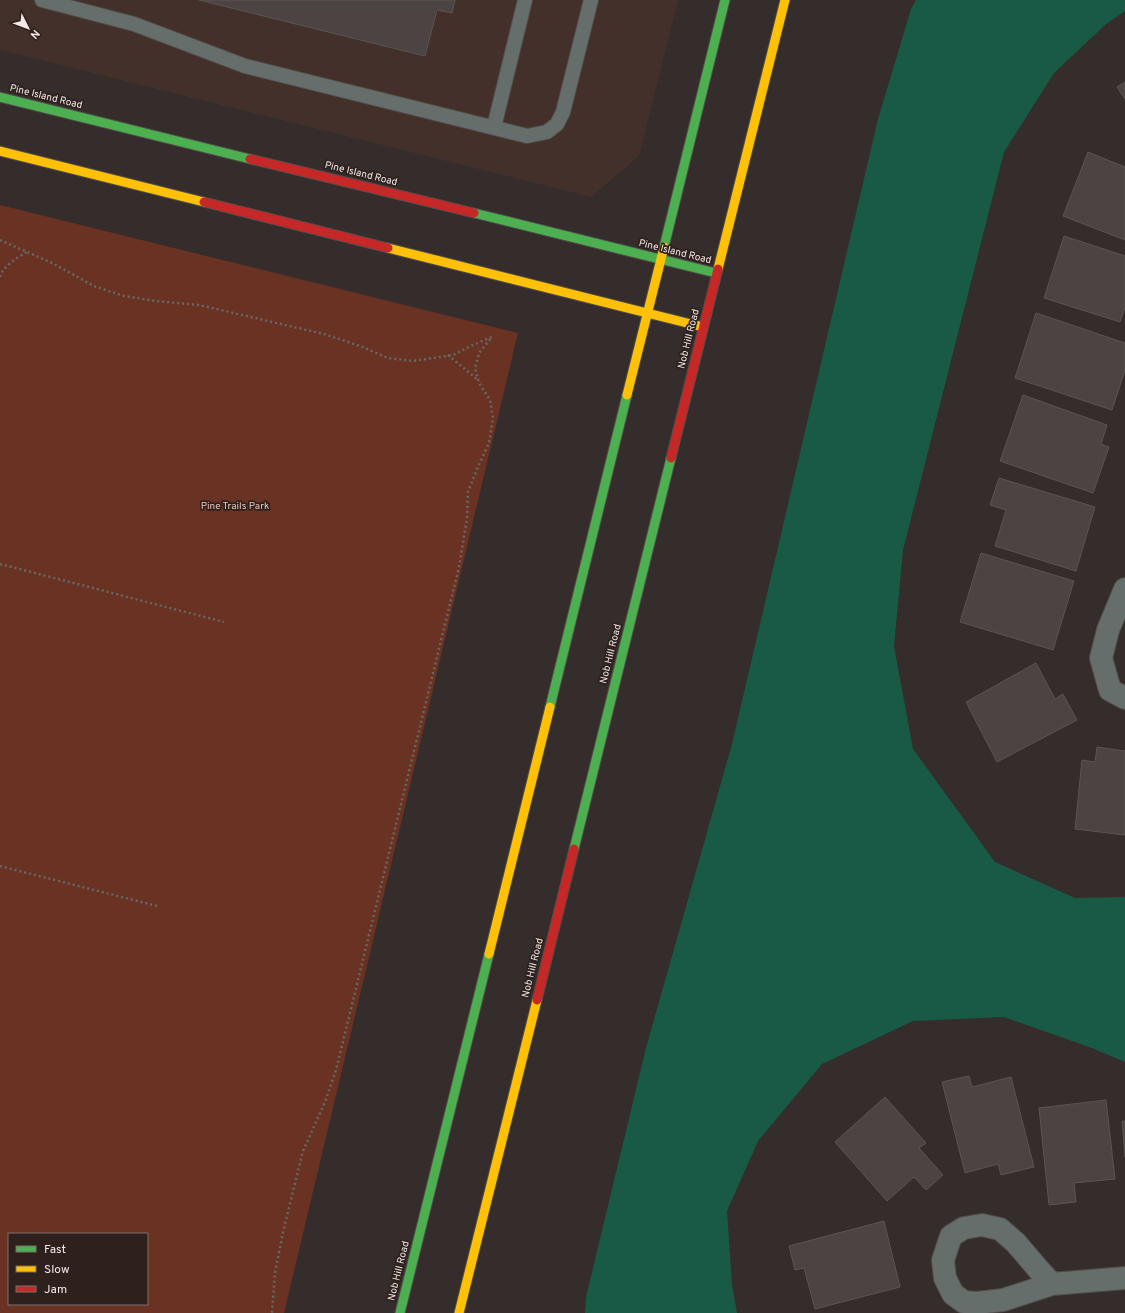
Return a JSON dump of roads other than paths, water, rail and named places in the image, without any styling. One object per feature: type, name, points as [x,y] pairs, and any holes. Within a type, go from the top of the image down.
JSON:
[{"type":"main road","name":"Nob Hill Road","points":[[400,1313],[725,0]]},
{"type":"main road","name":"Nob Hill Road","points":[[459,1313],[785,0]]},
{"type":"main road","name":"Pine Island Road","points":[[0,97],[716,273]]},
{"type":"main road","points":[[0,151],[703,327]]},
{"type":"street","points":[[1125,589],[1108,630],[1101,658],[1110,690],[1125,698]]},
{"type":"street","points":[[1052,1284],[1016,1243],[1000,1229],[982,1225],[964,1228],[951,1236],[943,1260],[945,1278],[953,1294],[964,1302],[976,1303],[1003,1300],[1052,1284],[1125,1278]]},
{"type":"lane","points":[[42,0],[134,24],[245,66],[527,136],[547,132],[557,124],[563,112],[591,0]]},
{"type":"lane","points":[[494,127],[526,0]]},
{"type":"park label","name":"Pine Trails Park","points":[[235,506]]}]
